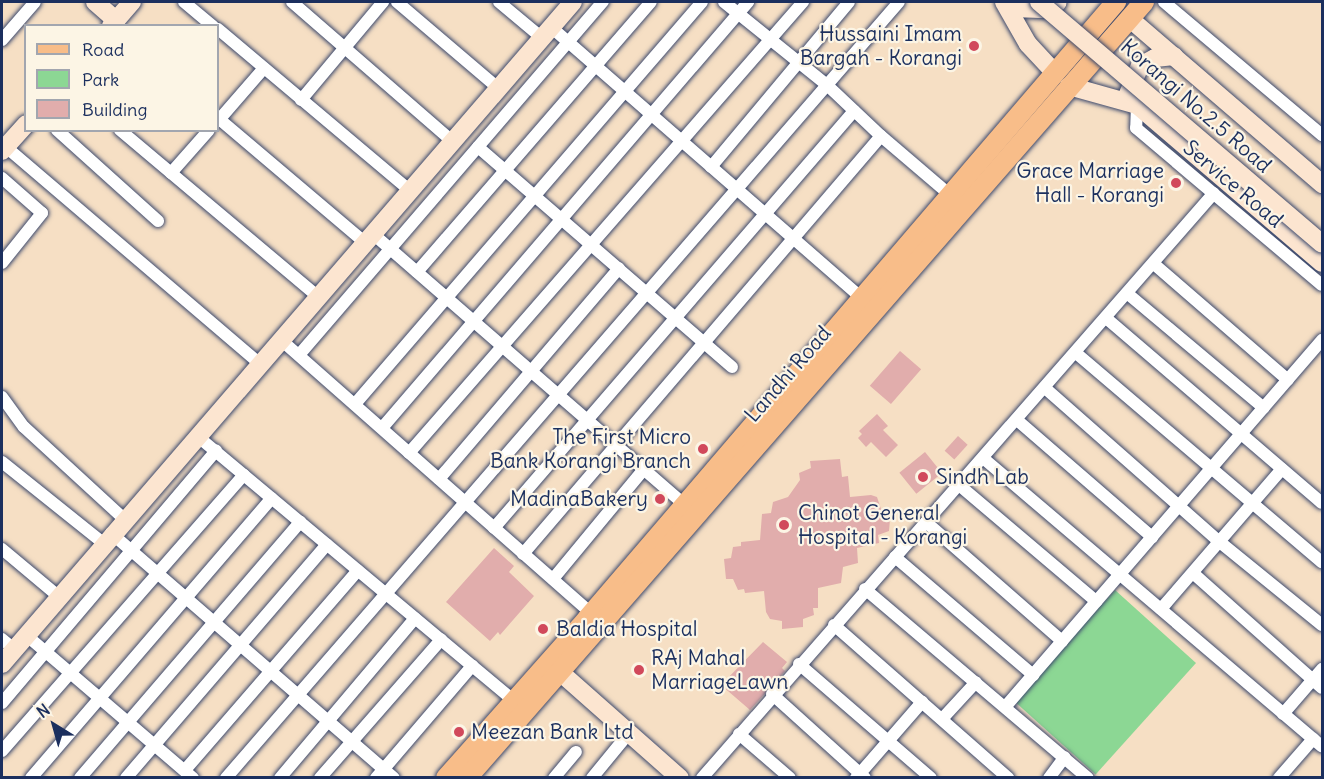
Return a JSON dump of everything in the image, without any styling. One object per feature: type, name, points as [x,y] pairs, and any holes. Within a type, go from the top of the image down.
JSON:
[{"type":"main road","points":[[95,2],[113,23],[132,2]]},
{"type":"main road","points":[[2,664],[8,644],[26,634],[123,518],[573,2]]},
{"type":"main road","points":[[1007,5],[1041,9],[1052,2]]},
{"type":"main road","name":"Korangi No.2.5 Road","points":[[1052,2],[1323,244]]},
{"type":"main road","name":"Landhi Road","points":[[446,777],[592,614],[1116,2]]},
{"type":"main road","name":"Landhi Road","points":[[467,777],[1144,2]]},
{"type":"main road","points":[[1007,5],[1028,44],[1054,72]]},
{"type":"main road","name":"Korangi No.2.5 Road","points":[[1129,18],[1323,184]]},
{"type":"main road","points":[[1132,104],[1130,83],[1140,66],[1155,58],[1173,56]]},
{"type":"main road","points":[[1069,86],[1132,104],[1323,263]]},
{"type":"main road","points":[[4,149],[24,126]]},
{"type":"main road","points":[[560,672],[680,777]]},
{"type":"street","points":[[184,2],[211,24]]},
{"type":"street","points":[[292,2],[452,141]]},
{"type":"street","points":[[302,100],[383,2]]},
{"type":"street","points":[[397,2],[498,88]]},
{"type":"street","points":[[499,2],[546,33],[568,42],[862,298]]},
{"type":"street","points":[[299,355],[603,2]]},
{"type":"street","points":[[417,272],[651,2]]},
{"type":"street","points":[[355,404],[702,2]]},
{"type":"street","points":[[724,2],[826,85],[950,195]]},
{"type":"street","points":[[382,428],[748,2]]},
{"type":"street","points":[[409,453],[803,2]]},
{"type":"street","points":[[711,167],[797,61],[849,2]]},
{"type":"street","points":[[226,777],[898,2]]},
{"type":"street","points":[[1164,2],[1323,135]]},
{"type":"street","points":[[2,40],[29,4]]},
{"type":"street","points":[[219,30],[409,190]]},
{"type":"street","points":[[219,118],[264,68]]},
{"type":"street","name":"Service Road","points":[[1132,104],[1136,128],[1323,285]]},
{"type":"street","points":[[494,528],[854,111]]},
{"type":"street","points":[[219,120],[368,238],[390,249],[686,505]]},
{"type":"street","points":[[59,132],[158,221]]},
{"type":"street","points":[[122,132],[317,296]]},
{"type":"street","points":[[171,173],[207,132]]},
{"type":"street","points":[[523,554],[881,136]]},
{"type":"street","points":[[478,147],[732,367]]},
{"type":"street","points":[[4,149],[259,363]]},
{"type":"street","points":[[2,178],[42,213],[2,263]]},
{"type":"street","points":[[702,777],[772,694],[1017,420],[1214,193]]},
{"type":"street","points":[[1154,264],[1288,380]]},
{"type":"street","points":[[439,479],[619,268]]},
{"type":"street","points":[[1128,294],[1264,408]]},
{"type":"street","points":[[1106,318],[1323,503]]},
{"type":"street","points":[[280,339],[592,614]]},
{"type":"street","points":[[1006,706],[1323,340]]},
{"type":"street","points":[[1076,352],[1323,562]]},
{"type":"street","points":[[1045,388],[1221,543],[1323,625]]},
{"type":"street","points":[[2,397],[24,427],[123,518]]},
{"type":"street","points":[[1017,420],[1152,537]]},
{"type":"street","points":[[196,435],[514,701]]},
{"type":"street","points":[[2,703],[129,549],[216,451]]},
{"type":"street","points":[[983,458],[1318,743],[1280,777]]},
{"type":"street","points":[[2,462],[107,538],[129,549],[352,741],[380,773],[394,777]]},
{"type":"street","points":[[553,579],[644,469]]},
{"type":"street","points":[[1161,609],[1221,543],[1282,469]]},
{"type":"street","points":[[2,751],[244,475]]},
{"type":"street","points":[[959,485],[1096,602]]},
{"type":"street","points":[[31,777],[272,498]]},
{"type":"street","points":[[80,777],[300,522]]},
{"type":"street","points":[[926,522],[1062,641]]},
{"type":"street","points":[[126,777],[327,544]]},
{"type":"street","points":[[2,549],[58,596]]},
{"type":"street","points":[[895,557],[1033,675]]},
{"type":"street","points":[[26,634],[189,774],[358,570]]},
{"type":"street","points":[[1194,574],[1318,683]]},
{"type":"street","points":[[865,590],[1088,777]]},
{"type":"street","points":[[280,777],[415,618]]},
{"type":"street","points":[[834,625],[1008,777]]},
{"type":"street","points":[[321,777],[441,640]]},
{"type":"street","points":[[799,664],[931,777]]},
{"type":"street","points":[[380,773],[472,666]]},
{"type":"street","points":[[1283,714],[1318,683],[1323,669]]},
{"type":"street","points":[[942,719],[976,682]]},
{"type":"street","points":[[772,694],[860,776],[922,702]]},
{"type":"street","points":[[592,777],[629,733]]},
{"type":"street","points":[[739,734],[790,777]]},
{"type":"street","points":[[554,777],[576,752]]},
{"type":"street","points":[[1049,777],[1065,757]]},
{"type":"green space","points":[[1115,590],[1196,663],[1096,774],[1015,701]]},
{"type":"building","points":[[900,351],[921,369],[891,404],[870,386]]},
{"type":"building","points":[[877,414],[888,426],[883,430],[898,445],[886,457],[871,442],[866,447],[858,438],[862,434],[859,431]]},
{"type":"building","points":[[958,436],[968,445],[954,460],[945,451]]},
{"type":"building","points":[[925,452],[942,473],[916,494],[899,473]]},
{"type":"building","points":[[840,459],[842,477],[848,476],[850,497],[871,495],[877,497],[881,509],[891,508],[889,531],[878,535],[879,543],[857,548],[858,563],[843,567],[841,583],[818,588],[818,608],[813,608],[814,615],[803,619],[803,627],[782,629],[782,621],[770,619],[766,612],[764,591],[745,593],[744,589],[738,590],[733,579],[726,579],[724,559],[731,558],[733,547],[741,546],[741,542],[760,540],[762,514],[771,513],[773,502],[788,497],[800,480],[799,473],[811,468],[810,461]]},
{"type":"building","points":[[494,548],[514,566],[509,572],[534,596],[500,635],[498,632],[490,641],[446,602]]},
{"type":"building","points":[[763,642],[787,662],[782,668],[785,671],[750,710],[721,685]]},
{"type":"place","name":"Hussaini Imam Bargah - Korangi","points":[[974,46]]},
{"type":"place","name":"Grace Marriage Hall - Korangi","points":[[1176,183]]},
{"type":"place","name":"The First Micro Bank Korangi Branch","points":[[703,449]]},
{"type":"place","name":"Sindh Lab","points":[[923,477]]},
{"type":"place","name":"MadinaBakery","points":[[660,499]]},
{"type":"place","name":"Chinot General Hospital - Korangi","points":[[784,525]]},
{"type":"place","name":"Baldia Hospital","points":[[543,629]]},
{"type":"place","name":"RAj Mahal MarriageLawn","points":[[639,670]]},
{"type":"place","name":"Meezan Bank Ltd","points":[[459,732]]}]
